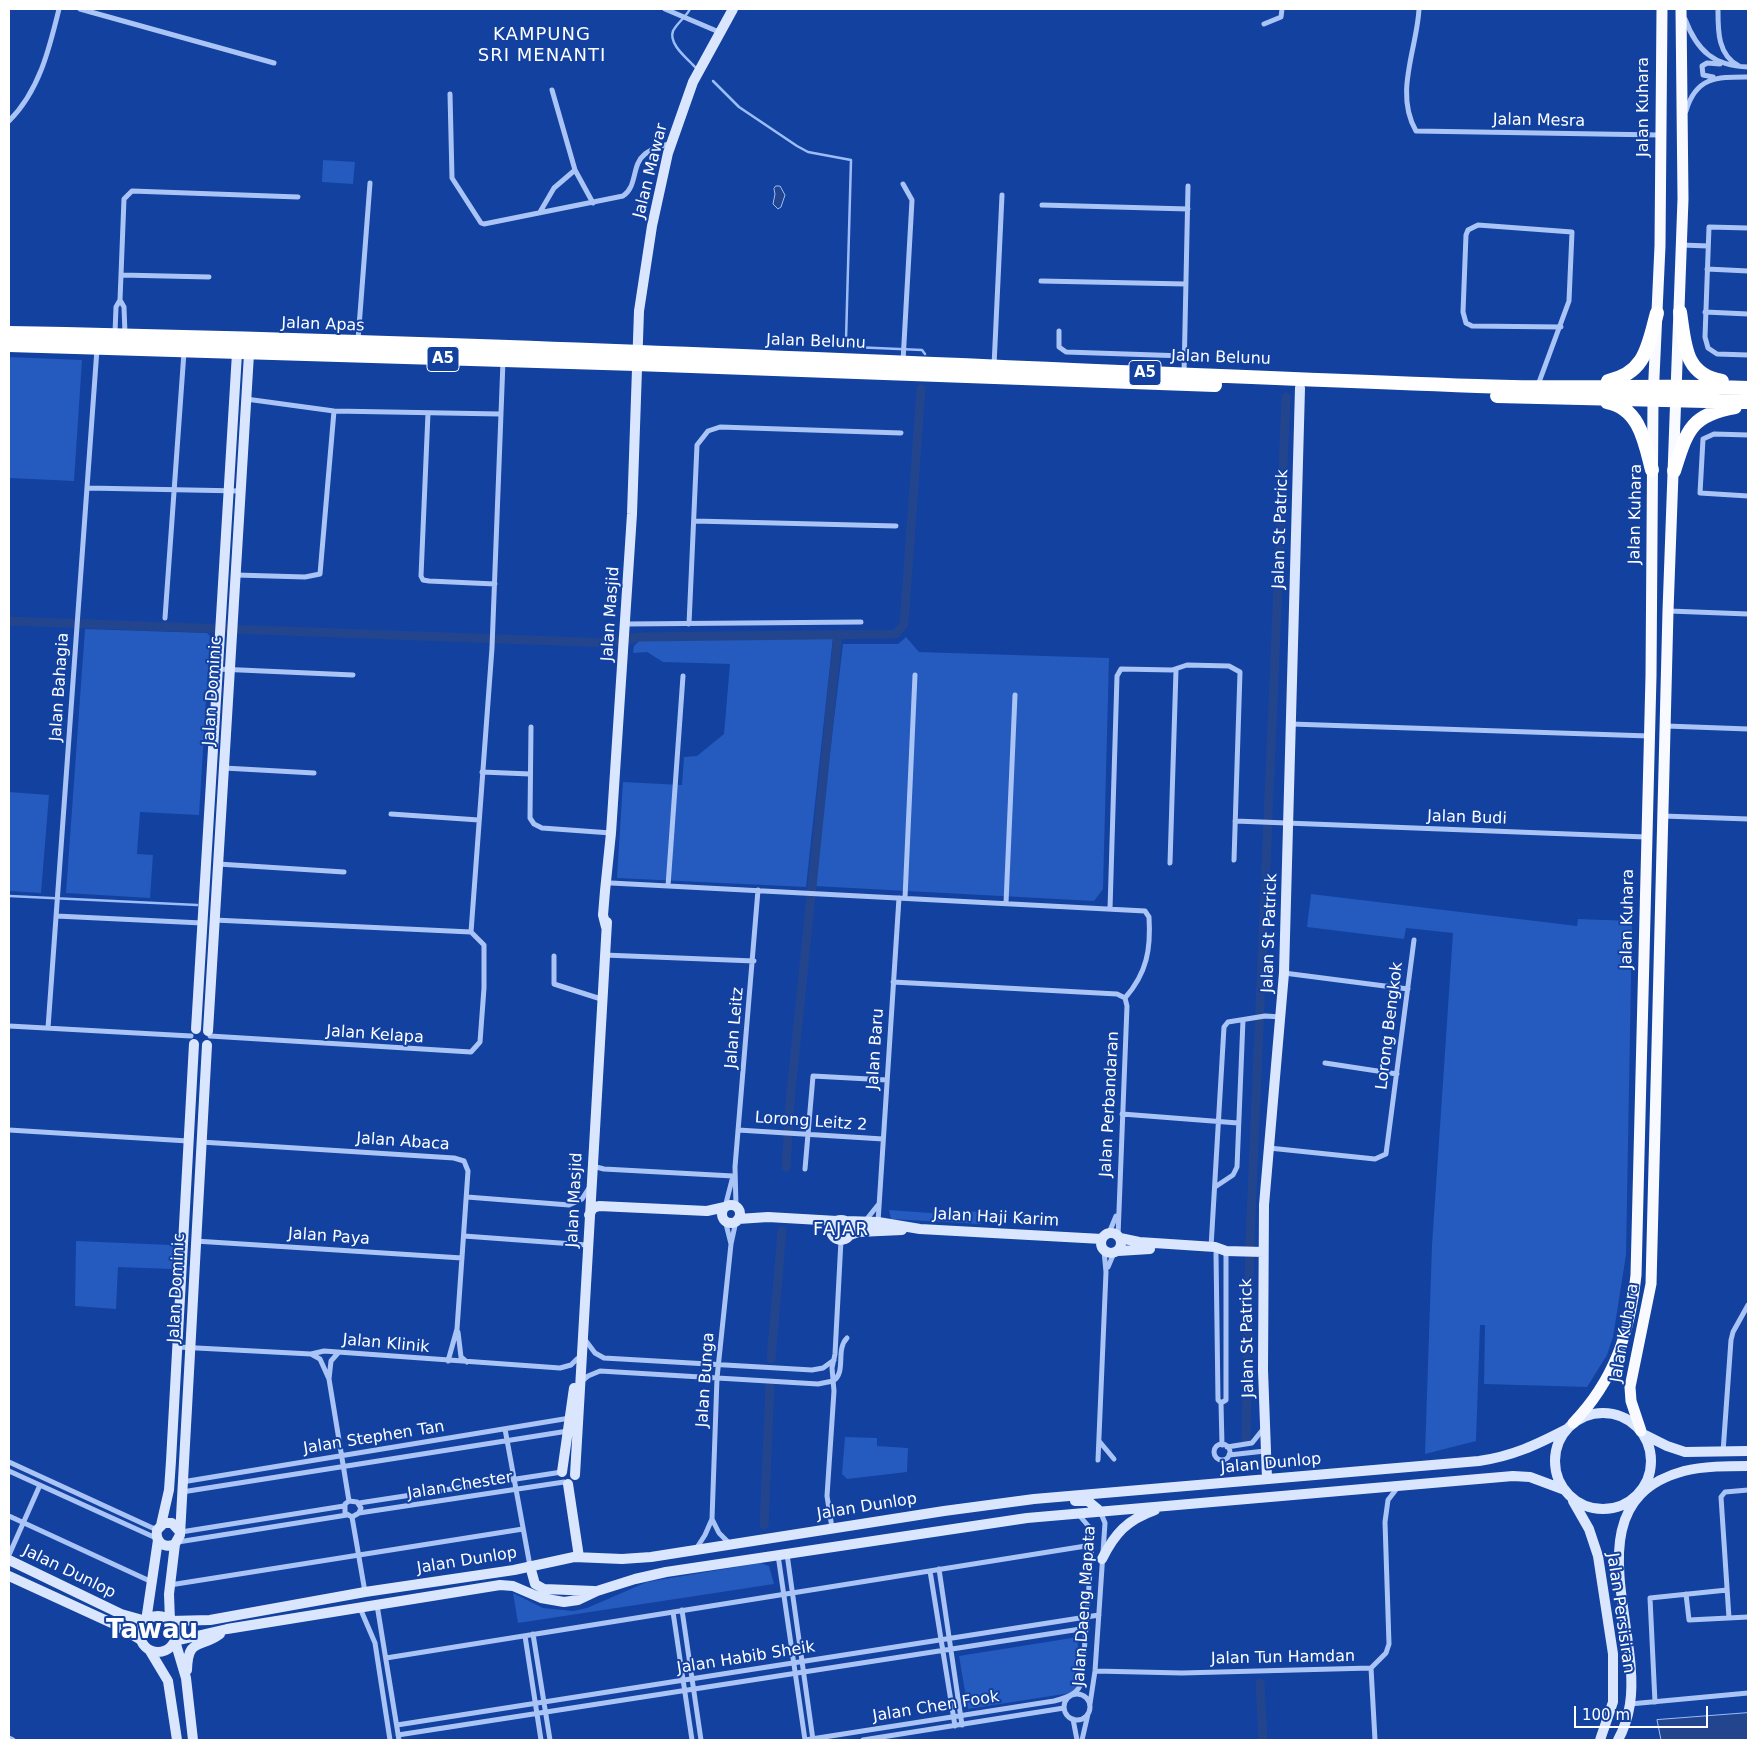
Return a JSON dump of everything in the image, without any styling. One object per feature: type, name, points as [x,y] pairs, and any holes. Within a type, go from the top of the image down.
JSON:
[{"type":"highway","points":[[1680,312],[1685,347],[1694,367],[1711,380],[1748,387]]},
{"type":"highway","points":[[1586,392],[1630,374],[1640,364],[1646,353],[1657,313]]},
{"type":"highway","name":"Jalan Apas","points":[[9,333],[232,338],[636,358]]},
{"type":"highway","points":[[232,338],[247,348],[243,354]]},
{"type":"highway","name":"Jalan Apas","points":[[9,345],[243,354],[503,360],[636,358]]},
{"type":"highway","name":"Jalan Belunu","points":[[636,358],[903,358],[994,367],[1537,386],[1653,399]]},
{"type":"highway","name":"Jalan Belunu","points":[[636,358],[1300,388],[1586,392],[1654,385]]},
{"type":"highway","name":"A5","points":[[1654,385],[1748,387]]},
{"type":"highway","points":[[1586,392],[1627,410],[1636,422],[1642,435],[1652,470]]},
{"type":"highway","name":"A5","points":[[1653,399],[1748,404]]},
{"type":"highway","points":[[1674,471],[1686,434],[1692,425],[1712,412],[1748,404]]},
{"type":"main road","name":"Jalan Kuhara","points":[[1570,1426],[1594,1399],[1615,1365],[1626,1333],[1636,1275],[1649,736],[1653,399],[1657,313],[1662,9]]},
{"type":"main road","points":[[1678,385],[1682,245],[1681,9]]},
{"type":"main road","name":"Jalan Kuhara","points":[[1643,1433],[1632,1401],[1630,1387],[1651,1284],[1668,611],[1678,385]]},
{"type":"main road","points":[[1642,1065],[1649,1029],[1658,1020]]},
{"type":"street","points":[[9,121],[21,109],[34,88],[48,50],[59,9]]},
{"type":"street","points":[[80,9],[274,63]]},
{"type":"street","points":[[665,9],[718,32]]},
{"type":"street","name":"Jalan Mawar","points":[[636,358],[639,311],[647,255],[660,186],[672,142],[693,82],[718,32],[732,9]]},
{"type":"street","points":[[1264,24],[1281,17],[1282,9]]},
{"type":"street","name":"Jalan Mesra","points":[[1419,9],[1418,29],[1406,90],[1407,107],[1411,123],[1416,131],[1660,135]]},
{"type":"street","points":[[1681,9],[1688,28],[1698,44],[1709,56],[1722,65]]},
{"type":"street","points":[[1718,9],[1718,34],[1722,46],[1727,56],[1741,67]]},
{"type":"street","points":[[1748,67],[1705,63],[1701,70],[1706,77],[1748,77]]},
{"type":"street","points":[[1682,124],[1687,107],[1698,90],[1708,80],[1718,77]]},
{"type":"street","points":[[552,90],[575,170],[593,203]]},
{"type":"street","points":[[450,94],[452,178],[481,223],[488,224],[540,212],[593,203],[628,193],[632,187],[636,166],[644,154],[672,142]]},
{"type":"street","points":[[540,212],[554,188],[575,170]]},
{"type":"street","points":[[358,344],[370,183]]},
{"type":"street","points":[[903,184],[912,200],[903,358]]},
{"type":"street","points":[[1184,374],[1188,186]]},
{"type":"street","points":[[120,335],[116,307],[120,300],[124,199],[132,191],[298,197]]},
{"type":"street","points":[[994,367],[1002,195]]},
{"type":"street","points":[[1042,204],[1188,208]]},
{"type":"street","points":[[1537,386],[1561,328],[1570,301],[1572,232],[1478,225],[1468,230],[1466,235],[1462,312],[1466,323],[1472,326],[1561,328]]},
{"type":"street","points":[[1748,228],[1709,227],[1705,312],[1705,343],[1708,348],[1717,354],[1748,355]]},
{"type":"street","points":[[1682,245],[1708,246]]},
{"type":"street","points":[[1707,269],[1748,271]]},
{"type":"street","points":[[121,274],[209,278]]},
{"type":"street","points":[[1041,281],[1186,284]]},
{"type":"street","points":[[120,300],[124,307],[120,335]]},
{"type":"street","points":[[1705,312],[1748,314]]},
{"type":"street","points":[[1059,331],[1059,347],[1066,352],[1185,356]]},
{"type":"street","name":"Jalan Bahagia","points":[[48,1028],[97,349]]},
{"type":"street","points":[[165,618],[184,352]]},
{"type":"street","name":"Jalan Dominic","points":[[170,1621],[170,1585],[178,1539],[181,1493],[241,491],[246,399],[243,354]]},
{"type":"street","name":"Jalan Dominic","points":[[146,1621],[158,1533],[169,1490],[194,1036],[219,644],[229,491],[243,354]]},
{"type":"street","name":"Jalan Masjid","points":[[606,927],[603,915],[609,865],[624,647],[636,358]]},
{"type":"street","points":[[214,920],[471,932],[492,648],[503,360]]},
{"type":"street","name":"Jalan St Patrick","points":[[1267,1479],[1264,1427],[1263,1252],[1269,1148],[1282,1017],[1284,973],[1300,388]]},
{"type":"street","points":[[246,399],[334,411],[500,414]]},
{"type":"street","points":[[236,575],[305,577],[320,574],[334,411]]},
{"type":"street","points":[[428,413],[421,576],[424,580],[429,581],[495,584]]},
{"type":"street","points":[[689,624],[697,445],[708,431],[720,427],[901,432]]},
{"type":"street","points":[[1748,435],[1714,434],[1705,437],[1702,442],[1700,493],[1748,496]]},
{"type":"street","points":[[87,488],[241,491]]},
{"type":"street","points":[[694,521],[896,526]]},
{"type":"street","points":[[1668,611],[1748,614]]},
{"type":"street","points":[[625,628],[689,624],[861,622]]},
{"type":"street","points":[[1110,909],[1118,673],[1124,669],[1176,670],[1187,665],[1229,666],[1240,672],[1234,860]]},
{"type":"street","points":[[218,669],[354,675]]},
{"type":"street","points":[[1170,863],[1176,670]]},
{"type":"street","name":"Jalan Baru","points":[[878,1222],[893,982],[902,898],[916,675]]},
{"type":"street","points":[[668,886],[683,676]]},
{"type":"street","points":[[1006,904],[1015,695]]},
{"type":"street","points":[[1290,724],[1649,736]]},
{"type":"street","points":[[1665,726],[1748,729]]},
{"type":"street","points":[[531,727],[528,810],[534,824],[542,828],[611,832]]},
{"type":"street","points":[[224,768],[314,773]]},
{"type":"street","points":[[482,772],[530,774]]},
{"type":"street","points":[[391,814],[479,820]]},
{"type":"street","points":[[1662,816],[1748,820]]},
{"type":"street","name":"Jalan Budi","points":[[1235,821],[1646,837]]},
{"type":"street","points":[[218,864],[344,872]]},
{"type":"street","name":"Jalan Masjid","points":[[565,1479],[574,1481],[575,1475],[585,1338],[590,1184],[604,955],[611,883],[609,865]]},
{"type":"street","points":[[611,883],[1144,911],[1149,917],[1148,957],[1131,991],[1125,998],[1118,994],[893,982]]},
{"type":"street","name":"Jalan Leitz","points":[[735,1167],[754,961],[758,890]]},
{"type":"street","points":[[56,913],[202,923]]},
{"type":"street","name":"Jalan Kelapa","points":[[208,1037],[471,1052],[480,1042],[484,988],[484,945],[471,932]]},
{"type":"street","name":"Lorong Bengkok","points":[[1269,1148],[1382,1158],[1387,1151],[1414,940]]},
{"type":"street","points":[[604,955],[754,961]]},
{"type":"street","points":[[554,956],[554,984],[601,998]]},
{"type":"street","points":[[1284,973],[1408,989]]},
{"type":"street","name":"Jalan Perbandaran","points":[[1098,1460],[1106,1272],[1118,1210],[1127,1006],[1125,998]]},
{"type":"street","points":[[1229,1455],[1224,1446],[1222,1403],[1218,1400],[1215,1187],[1224,1027],[1228,1022],[1262,1017],[1282,1017]]},
{"type":"street","points":[[1215,1187],[1236,1172],[1243,1020]]},
{"type":"street","points":[[9,1026],[194,1036],[202,1028],[208,1037],[202,1047],[194,1036]]},
{"type":"street","points":[[1326,1063],[1396,1074]]},
{"type":"street","points":[[805,1170],[813,1076],[887,1080]]},
{"type":"street","points":[[1122,1114],[1238,1123]]},
{"type":"street","points":[[9,1130],[188,1141],[191,1136],[195,1135],[200,1138],[201,1142]]},
{"type":"street","name":"Lorong Leitz 2","points":[[738,1130],[883,1139]]},
{"type":"street","name":"Jalan Abaca","points":[[201,1142],[454,1158],[464,1161],[467,1166],[467,1198],[457,1329]]},
{"type":"street","points":[[592,1162],[596,1167],[604,1170],[733,1176]]},
{"type":"street","name":"Jalan Bunga","points":[[695,1549],[706,1535],[712,1519],[717,1378],[731,1244],[733,1176],[735,1167]]},
{"type":"street","name":"Jalan Bunga","points":[[731,1244],[735,1167]]},
{"type":"street","points":[[467,1198],[569,1205],[582,1199],[590,1184]]},
{"type":"street","points":[[864,1227],[879,1203]]},
{"type":"street","points":[[589,1216],[591,1210],[599,1206],[694,1210],[841,1221],[864,1227],[920,1230]]},
{"type":"street","name":"Jalan Perbandaran","points":[[1106,1272],[1118,1210]]},
{"type":"street","points":[[812,1220],[841,1237]]},
{"type":"street","points":[[832,1528],[827,1496],[834,1397],[831,1373],[834,1360],[841,1237],[850,1226],[841,1221]]},
{"type":"street","points":[[841,1221],[833,1226],[841,1237]]},
{"type":"street","points":[[841,1237],[864,1227],[878,1225],[878,1222],[920,1230]]},
{"type":"street","name":"Jalan Haji Karim","points":[[920,1230],[1070,1237],[1111,1243]]},
{"type":"street","points":[[464,1236],[587,1244]]},
{"type":"street","name":"Jalan Paya","points":[[195,1241],[462,1258]]},
{"type":"street","points":[[1111,1243],[1139,1242],[1217,1250],[1263,1252]]},
{"type":"street","points":[[1217,1250],[1226,1265],[1226,1400],[1222,1403]]},
{"type":"street","points":[[1216,1265],[1226,1265]]},
{"type":"street","points":[[1723,1452],[1731,1340],[1733,1332],[1748,1305]]},
{"type":"street","points":[[579,1557],[565,1479],[580,1330],[584,1323]]},
{"type":"street","points":[[448,1361],[457,1329]]},
{"type":"street","points":[[457,1329],[461,1357],[467,1362]]},
{"type":"street","points":[[585,1338],[595,1353],[604,1358],[812,1370],[823,1368],[834,1360]]},
{"type":"street","points":[[581,1382],[588,1376],[600,1371],[826,1383],[833,1381],[839,1375],[841,1347],[847,1338]]},
{"type":"street","name":"Jalan Klinik","points":[[177,1347],[311,1354],[324,1351],[560,1368],[571,1365],[577,1359]]},
{"type":"street","points":[[329,1379],[331,1361],[338,1352]]},
{"type":"street","points":[[9,1462],[158,1533],[168,1546],[178,1539],[344,1506],[349,1501],[329,1379],[320,1359],[311,1354]]},
{"type":"street","points":[[826,1383],[834,1397]]},
{"type":"street","points":[[1748,1451],[1685,1452],[1667,1446],[1643,1433],[1630,1420],[1616,1414],[1594,1414],[1570,1426],[1560,1440],[1555,1452],[1555,1466],[1558,1479],[1566,1492],[1588,1506],[1612,1508],[1627,1503],[1674,1474],[1686,1470],[1748,1466]]},
{"type":"street","name":"Jalan Stephen Tan","points":[[181,1493],[342,1456],[570,1418]]},
{"type":"street","name":"Jalan Dunlop","points":[[170,1621],[210,1620],[365,1592],[579,1557],[622,1559],[1034,1499],[1479,1461],[1506,1457],[1531,1448],[1570,1426]]},
{"type":"street","points":[[1264,1427],[1252,1443],[1215,1448],[1215,1456],[1223,1460],[1229,1455],[1265,1452]]},
{"type":"street","points":[[505,1429],[535,1584],[544,1589],[597,1591]]},
{"type":"street","name":"Jalan Stephen Tan","points":[[181,1493],[569,1431]]},
{"type":"street","points":[[1639,1494],[1648,1480],[1652,1465],[1651,1449],[1643,1433]]},
{"type":"street","points":[[1099,1441],[1114,1459]]},
{"type":"street","points":[[9,1471],[158,1533]]},
{"type":"street","name":"Jalan Dunlop","points":[[175,1641],[227,1629],[500,1585],[513,1586],[541,1598],[564,1602],[578,1600],[597,1591],[666,1572],[1027,1518],[1513,1476],[1538,1479],[1566,1492]]},
{"type":"street","name":"Jalan Chester","points":[[349,1501],[359,1503],[514,1480],[565,1479]]},
{"type":"street","name":"Jalan Chester","points":[[349,1516],[516,1490],[565,1479]]},
{"type":"street","points":[[1267,1479],[1285,1489],[1311,1492]]},
{"type":"street","points":[[9,1555],[40,1485]]},
{"type":"street","name":"Jalan Tun Hamdan","points":[[1094,1672],[1182,1673],[1371,1668],[1386,1653],[1388,1644],[1385,1522],[1388,1500],[1398,1486]]},
{"type":"street","points":[[169,1490],[181,1493]]},
{"type":"street","points":[[1728,1618],[1721,1497],[1726,1492],[1748,1490]]},
{"type":"street","name":"Jalan Persisiran","points":[[1566,1492],[1582,1514],[1594,1545],[1612,1654],[1613,1702],[1600,1740]]},
{"type":"street","name":"Jalan Persisiran","points":[[1618,1740],[1630,1704],[1630,1660],[1617,1561],[1620,1536],[1639,1494]]},
{"type":"street","points":[[1034,1499],[1088,1501],[1100,1511]]},
{"type":"street","points":[[359,1503],[359,1514]]},
{"type":"street","points":[[1102,1559],[1114,1537],[1126,1524],[1141,1515],[1170,1505]]},
{"type":"street","points":[[344,1506],[349,1516],[359,1555],[365,1592]]},
{"type":"street","name":"Jalan Daeng Mapata","points":[[1090,1704],[1105,1523],[1100,1511]]},
{"type":"street","name":"Jalan Daeng Mapata","points":[[1070,1696],[1081,1686],[1082,1681],[1092,1545],[1088,1524],[1081,1516],[1074,1513]]},
{"type":"street","points":[[9,1516],[152,1582]]},
{"type":"street","points":[[178,1539],[349,1516]]},
{"type":"street","points":[[712,1519],[719,1533],[730,1544]]},
{"type":"street","points":[[158,1533],[172,1523],[178,1539]]},
{"type":"street","points":[[170,1585],[523,1529]]},
{"type":"street","points":[[386,1658],[1092,1545]]},
{"type":"street","points":[[782,1554],[792,1593],[813,1740]]},
{"type":"street","points":[[782,1554],[783,1594],[805,1740]]},
{"type":"street","name":"Jalan Dunlop","points":[[9,1560],[121,1614],[146,1621]]},
{"type":"street","points":[[939,1569],[962,1725]]},
{"type":"street","points":[[930,1571],[955,1726]]},
{"type":"street","name":"Jalan Dunlop","points":[[9,1576],[116,1625],[140,1640]]},
{"type":"street","points":[[1655,1702],[1649,1600],[1654,1597],[1727,1590]]},
{"type":"street","points":[[1686,1594],[1689,1620],[1748,1617]]},
{"type":"street","points":[[340,1597],[354,1600],[371,1599],[377,1605],[398,1737]]},
{"type":"street","points":[[360,1608],[375,1647],[390,1740],[383,1740]]},
{"type":"street","points":[[682,1610],[701,1740]]},
{"type":"street","points":[[673,1612],[692,1740]]},
{"type":"street","name":"Jalan Habib Sheik","points":[[396,1726],[1098,1615]]},
{"type":"street","points":[[177,1740],[168,1681],[150,1651],[140,1640],[140,1630],[146,1621],[155,1616],[170,1621],[176,1630],[175,1641],[186,1678]]},
{"type":"street","name":"Jalan Habib Sheik","points":[[398,1737],[537,1713],[1086,1628]]},
{"type":"street","points":[[193,1740],[186,1678],[187,1657],[197,1643],[217,1637],[227,1629]]},
{"type":"street","points":[[533,1634],[550,1740]]},
{"type":"street","points":[[525,1636],[541,1740]]},
{"type":"street","points":[[150,1651],[162,1652],[167,1650],[175,1641]]},
{"type":"street","points":[[375,1647],[384,1646]]},
{"type":"street","points":[[1371,1668],[1375,1740]]},
{"type":"street","points":[[1630,1704],[1748,1693]]},
{"type":"street","points":[[1082,1740],[1088,1714],[1090,1704],[1082,1695],[1070,1696],[1065,1701],[1064,1708],[1067,1715],[1073,1719],[1084,1718],[1088,1714]]},
{"type":"street","name":"Jalan Chen Fook","points":[[805,1740],[1054,1701],[1070,1696]]},
{"type":"street","name":"Jalan Chen Fook","points":[[863,1740],[1064,1708]]},
{"type":"street","points":[[1073,1719],[1077,1740]]},
{"type":"street","points":[[9,1738],[13,1740]]},
{"type":"shaded area","points":[[323,160],[355,162],[353,184],[322,182]]},
{"type":"shaded area","points":[[776,186],[780,186],[785,195],[781,207],[778,209],[773,204]]},
{"type":"shaded area","points":[[9,357],[82,360],[74,481],[9,478]]},
{"type":"shaded area","points":[[85,629],[207,633],[210,636],[199,815],[140,812],[137,854],[153,855],[150,898],[66,893]]},
{"type":"shaded area","points":[[833,637],[806,887],[617,878],[623,782],[682,785],[684,757],[697,756],[724,734],[730,664],[663,662],[647,652],[633,653],[634,646],[640,640]]},
{"type":"shaded area","points":[[906,637],[919,652],[1109,658],[1103,889],[1094,901],[814,886],[843,644],[898,644]]},
{"type":"shaded area","points":[[9,792],[49,795],[41,893],[9,891]]},
{"type":"shaded area","points":[[1311,894],[1577,926],[1578,919],[1632,921],[1626,1255],[1613,1337],[1607,1355],[1587,1387],[1484,1384],[1485,1325],[1480,1325],[1476,1441],[1425,1454],[1432,1245],[1453,933],[1406,928],[1404,939],[1307,927]]},
{"type":"shaded area","points":[[889,1210],[944,1214],[944,1210],[981,1212],[981,1224],[891,1219]]},
{"type":"shaded area","points":[[76,1241],[171,1245],[173,1248],[172,1269],[118,1267],[116,1309],[75,1306]]},
{"type":"shaded area","points":[[845,1437],[877,1438],[877,1446],[908,1448],[907,1472],[847,1479],[842,1474]]},
{"type":"shaded area","points":[[760,1563],[769,1566],[774,1584],[518,1623],[513,1593],[543,1608],[573,1611],[587,1608],[647,1582]]},
{"type":"shaded area","points":[[1078,1637],[1077,1692],[968,1709],[959,1656]]},
{"type":"shaded area","points":[[1748,1713],[1748,1740],[1661,1740],[1657,1720]]},
{"type":"waterway","points":[[690,9],[675,28],[672,36],[676,46],[695,67]]},
{"type":"waterway","points":[[713,81],[739,107],[797,146],[808,152],[851,160],[846,340],[853,347],[922,350],[925,354]]},
{"type":"waterway","points":[[9,621],[612,643],[638,637],[896,634],[904,624],[921,389]]},
{"type":"waterway","points":[[1246,1440],[1250,1240],[1286,397]]},
{"type":"waterway","points":[[786,1167],[791,1091],[838,634]]},
{"type":"waterway","points":[[9,896],[197,905]]},
{"type":"waterway","points":[[771,1359],[782,1231]]},
{"type":"waterway","points":[[764,1525],[770,1386]]},
{"type":"waterway","points":[[1260,1683],[1263,1740]]},
{"type":"district","name":"KAMPUNG SRI MENANTI","points":[[542,45]]},
{"type":"district","name":"FAJAR","points":[[841,1230]]},
{"type":"district","name":"Tawau","points":[[152,1631]]}]
